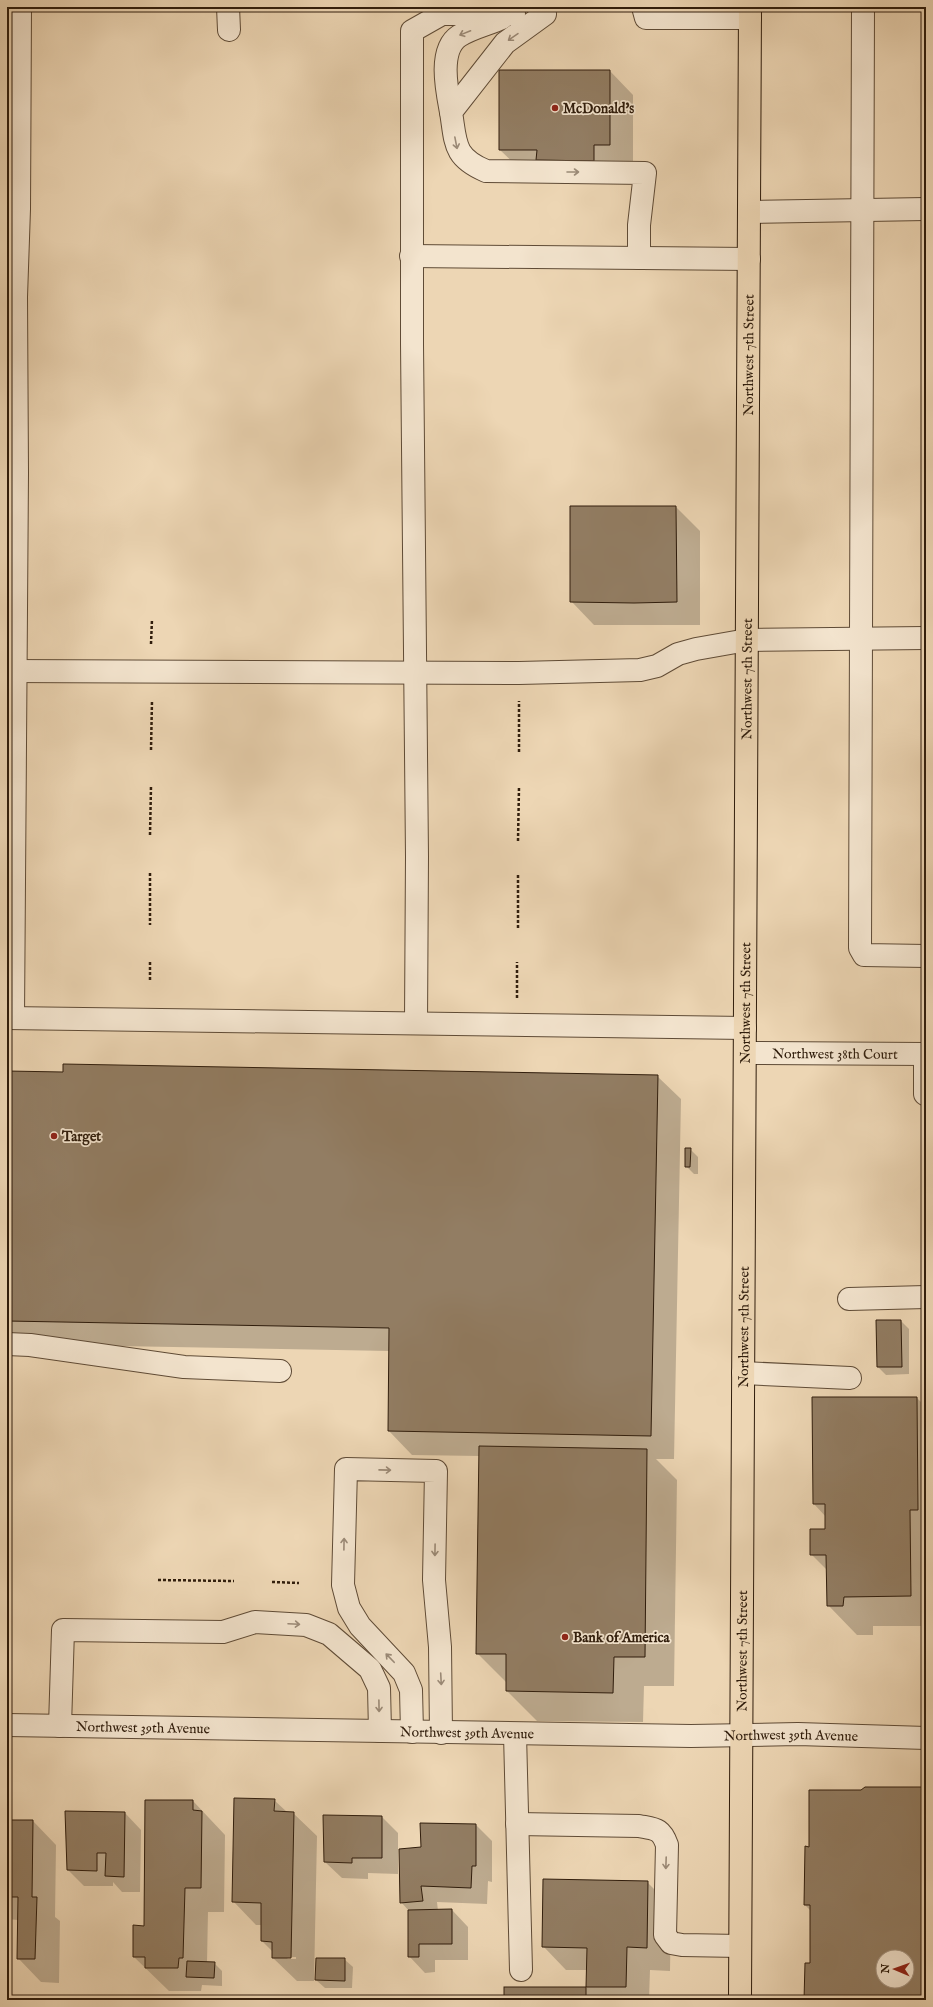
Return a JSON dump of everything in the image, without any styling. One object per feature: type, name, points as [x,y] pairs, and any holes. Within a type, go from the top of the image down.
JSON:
[{"type":"main road","name":"Northwest 7th Street","points":[[740,2000],[750,12]]},
{"type":"street","points":[[20,7],[19,209],[16,297],[11,671],[10,1018],[745,1028]]},
{"type":"street","points":[[228,7],[229,30]]},
{"type":"street","points":[[863,7],[860,948],[864,955],[926,956]]},
{"type":"street","points":[[644,12],[750,12]]},
{"type":"street","points":[[416,1023],[417,856],[411,256],[412,31],[442,14],[514,14],[458,36],[449,49],[445,71],[457,149],[470,164],[486,171],[645,173],[639,225],[639,258]]},
{"type":"street","points":[[451,112],[505,42],[545,14]]},
{"type":"street","points":[[749,212],[926,209]]},
{"type":"street","points":[[411,256],[749,259]]},
{"type":"street","points":[[11,671],[415,673],[640,670],[657,666],[678,654],[696,649],[747,640],[926,638]]},
{"type":"street","name":"Northwest 38th Court","points":[[745,1053],[925,1054]]},
{"type":"street","points":[[925,1054],[925,1094]]},
{"type":"street","points":[[849,1299],[926,1297]]},
{"type":"street","points":[[7,1344],[30,1345],[184,1367],[280,1372]]},
{"type":"street","points":[[743,1373],[850,1378]]},
{"type":"street","points":[[412,1732],[411,1690],[404,1673],[360,1626],[349,1608],[343,1585],[346,1469],[436,1471],[434,1580],[440,1647],[441,1733]]},
{"type":"street","points":[[60,1726],[63,1630],[223,1632],[255,1622],[306,1625],[329,1634],[353,1654],[370,1669],[379,1688],[380,1731]]},
{"type":"street","name":"Northwest 39th Avenue","points":[[7,1725],[742,1737],[798,1734],[926,1738]]},
{"type":"street","points":[[515,1734],[520,1970]]},
{"type":"street","points":[[517,1824],[639,1826],[656,1829],[663,1834],[667,1845],[665,1935],[671,1942],[682,1945],[740,1946]]},
{"type":"path","points":[[151,648],[152,619]]},
{"type":"path","points":[[151,750],[152,698]]},
{"type":"path","points":[[519,700],[519,752]]},
{"type":"path","points":[[150,835],[151,786]]},
{"type":"path","points":[[518,841],[519,787]]},
{"type":"path","points":[[150,873],[150,925]]},
{"type":"path","points":[[518,875],[518,928]]},
{"type":"path","points":[[150,961],[150,980]]},
{"type":"path","points":[[517,962],[517,990]]},
{"type":"path","points":[[158,1580],[234,1581]]},
{"type":"path","points":[[272,1582],[299,1583]]},
{"type":"building","name":"McDonald's","points":[[499,70],[610,70],[610,145],[594,145],[594,161],[536,160],[537,150],[499,150]]},
{"type":"building","points":[[570,506],[676,506],[677,602],[570,602]]},
{"type":"building","points":[[63,1064],[658,1075],[651,1436],[388,1431],[389,1328],[7,1321],[7,1071],[63,1072]]},
{"type":"building","points":[[685,1148],[691,1148],[690,1167],[685,1167]]},
{"type":"building","points":[[876,1320],[901,1320],[902,1367],[877,1367]]},
{"type":"building","points":[[812,1397],[917,1397],[918,1510],[910,1510],[911,1596],[844,1597],[843,1606],[827,1606],[826,1555],[810,1555],[810,1529],[825,1529],[825,1504],[813,1504]]},
{"type":"building","points":[[479,1446],[647,1449],[645,1657],[614,1657],[613,1693],[506,1691],[506,1654],[476,1654]]},
{"type":"building","points":[[865,1787],[926,1787],[925,2000],[804,2000],[805,1963],[810,1963],[810,1905],[804,1905],[805,1846],[809,1847],[809,1790],[861,1790]]},
{"type":"building","points":[[234,1798],[275,1799],[274,1811],[294,1812],[291,1958],[272,1958],[272,1942],[261,1941],[261,1903],[232,1902]]},
{"type":"building","points":[[145,1800],[193,1800],[193,1810],[202,1811],[201,1888],[185,1888],[183,1958],[179,1958],[178,1968],[145,1968],[145,1957],[133,1957],[133,1925],[144,1926]]},
{"type":"building","points":[[65,1811],[125,1812],[124,1877],[105,1876],[106,1853],[97,1853],[97,1871],[67,1870]]},
{"type":"building","points":[[323,1815],[382,1816],[382,1858],[352,1858],[352,1863],[324,1862]]},
{"type":"building","points":[[7,1820],[33,1820],[32,1897],[37,1897],[35,1959],[17,1959],[18,1897],[7,1897]]},
{"type":"building","points":[[420,1823],[476,1824],[476,1866],[472,1866],[471,1888],[421,1886],[423,1901],[400,1903],[399,1849],[421,1847]]},
{"type":"building","points":[[543,1879],[648,1881],[647,1948],[627,1947],[626,1987],[586,1987],[587,1948],[542,1947]]},
{"type":"building","points":[[452,1909],[452,1944],[419,1944],[419,1957],[408,1957],[408,1910]]},
{"type":"building","points":[[316,1958],[345,1958],[345,1981],[315,1980]]},
{"type":"building","points":[[187,1961],[215,1962],[214,1978],[186,1977]]},
{"type":"building","points":[[504,1987],[586,1987],[586,2000],[504,2000]]},
{"type":"place","name":"McDonald's","points":[[555,108]]},
{"type":"place","name":"Target","points":[[54,1136]]},
{"type":"place","name":"Bank of America","points":[[565,1637]]}]
